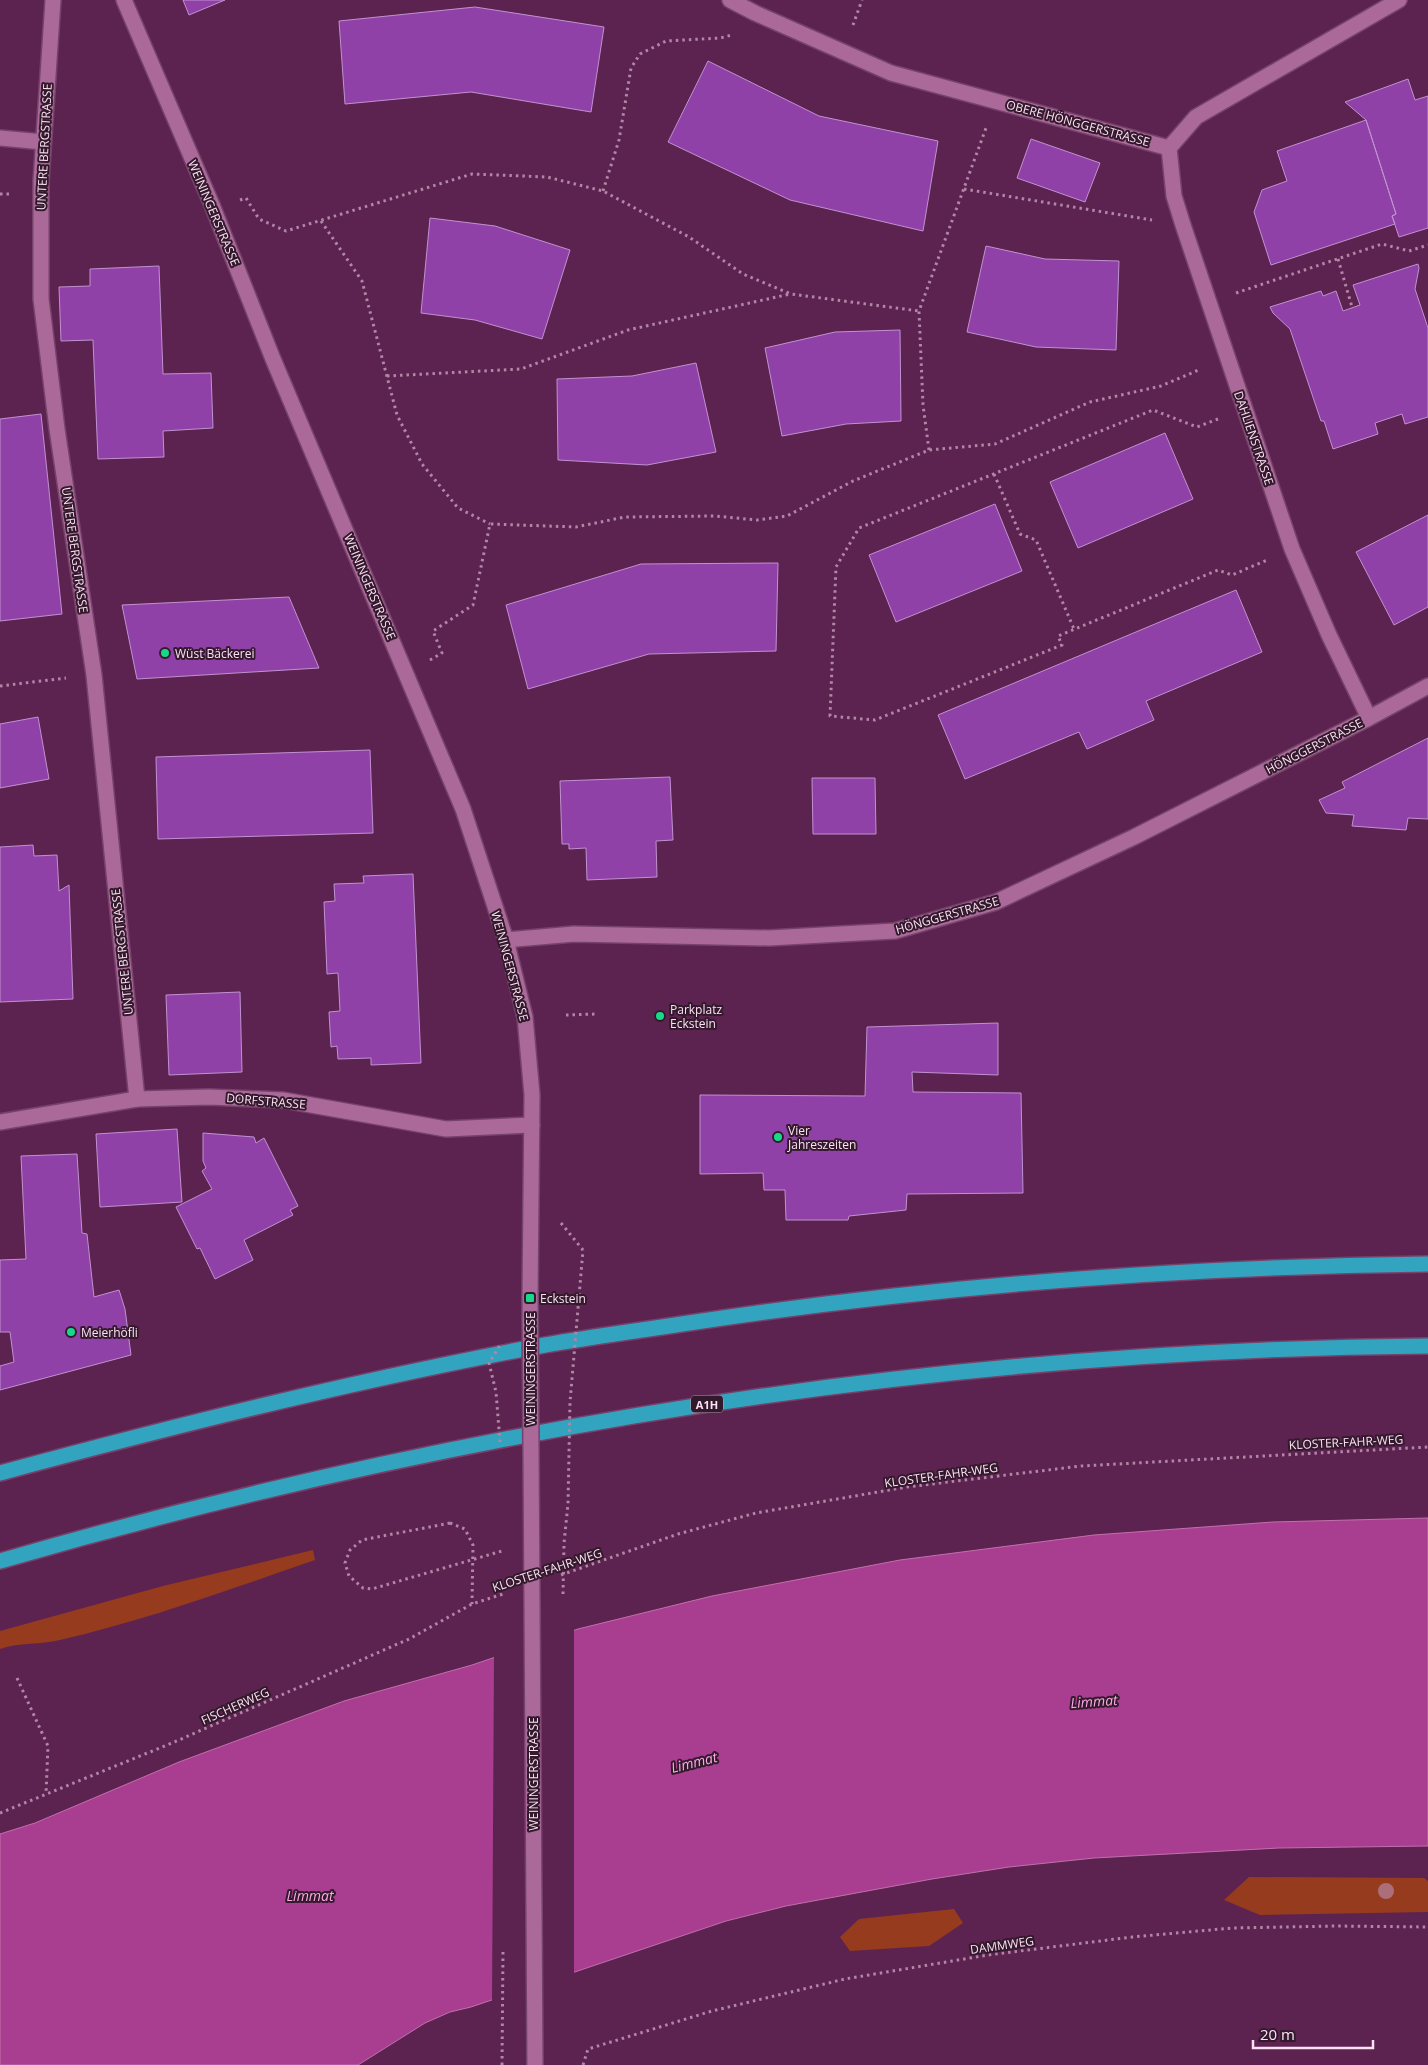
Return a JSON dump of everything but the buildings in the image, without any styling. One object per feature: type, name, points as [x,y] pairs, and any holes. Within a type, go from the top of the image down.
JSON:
[{"type":"highway","points":[[0,1473],[249,1408],[424,1368],[549,1344],[729,1317],[933,1291],[1134,1274],[1261,1268],[1428,1264]]},
{"type":"highway","name":"A1H","points":[[0,1561],[94,1534],[494,1440],[728,1400],[925,1376],[1103,1358],[1286,1348],[1428,1346]]},
{"type":"street","name":"UNTERE BERGSTRASSE","points":[[53,0],[41,180],[41,299],[57,429],[94,675],[137,1099]]},
{"type":"street","name":"WEININGERSTRASSE","points":[[124,0],[212,205],[277,368],[463,809],[506,940],[525,1017],[532,1095],[529,1259],[534,2065]]},
{"type":"street","name":"OBERE HÖNGGERSTRASSE","points":[[730,0],[891,73],[1169,148]]},
{"type":"street","points":[[1169,148],[1196,117],[1399,0]]},
{"type":"street","points":[[0,138],[44,142]]},
{"type":"street","name":"DAHLIENSTRASSE","points":[[1169,148],[1174,196],[1183,226],[1292,549],[1333,643],[1370,718]]},
{"type":"street","name":"HÖNGGERSTRASSE","points":[[506,940],[574,934],[769,938],[895,931],[996,902],[1134,837],[1370,718],[1428,686]]},
{"type":"street","name":"DORFSTRASSE","points":[[0,1122],[137,1099],[209,1096],[283,1100],[446,1129],[532,1125]]},
{"type":"path","points":[[602,191],[619,140],[631,68],[640,54],[666,40],[720,38],[781,24]]},
{"type":"path","points":[[929,450],[923,405],[919,311],[995,101]]},
{"type":"path","points":[[240,200],[246,198],[259,219],[286,232],[472,174],[547,177],[602,191],[688,237],[744,274],[791,294],[919,311]]},
{"type":"path","points":[[964,189],[1183,226]]},
{"type":"path","points":[[321,221],[362,280],[397,415],[422,464],[458,508],[490,524],[576,527],[625,517],[715,516],[757,520],[788,516],[853,480],[929,450],[995,444],[1090,402],[1161,386],[1227,359]]},
{"type":"path","points":[[1210,302],[1382,244],[1409,251],[1428,245]]},
{"type":"path","points":[[1338,259],[1352,307]]},
{"type":"path","points":[[387,376],[521,369],[628,330],[791,294]]},
{"type":"path","points":[[1245,410],[1197,426],[1153,410],[859,528],[836,567],[830,716],[876,720],[1062,644],[1058,636],[1074,629],[1218,570],[1232,575],[1292,549]]},
{"type":"path","points":[[994,474],[1020,534],[1036,540],[1074,629]]},
{"type":"path","points":[[429,660],[442,653],[433,631],[473,605],[490,524]]},
{"type":"path","points":[[0,686],[94,675]]},
{"type":"path","points":[[566,1014],[596,1014]]},
{"type":"path","points":[[563,1602],[564,1543],[568,1504],[570,1402],[583,1250]]},
{"type":"path","points":[[489,1363],[496,1392],[500,1451]]},
{"type":"path","name":"KLOSTER-FAHR-WEG","points":[[556,1576],[678,1534],[756,1513],[907,1487],[1081,1466],[1428,1446]]},
{"type":"path","points":[[472,1604],[473,1545],[465,1529],[450,1523],[362,1540],[350,1550],[345,1564],[348,1576],[363,1588],[372,1589],[504,1550]]},
{"type":"path","name":"KLOSTER-FAHR-WEG","points":[[472,1604],[509,1592]]},
{"type":"path","name":"FISCHERWEG","points":[[0,1813],[172,1743],[410,1639],[472,1604]]},
{"type":"path","points":[[17,1678],[48,1746],[46,1794]]},
{"type":"path","name":"DAMMWEG","points":[[583,2065],[588,2049],[712,2011],[845,1979],[988,1956],[1132,1937],[1232,1928],[1428,1927]]},
{"type":"shaded area","points":[[313,1550],[315,1560],[157,1614],[60,1640],[15,1645],[0,1649],[0,1631],[163,1586]]},
{"type":"shaded area","points":[[1249,1877],[1424,1878],[1428,1881],[1428,1912],[1260,1915],[1224,1900]]},
{"type":"shaded area","points":[[954,1909],[963,1923],[929,1946],[850,1951],[840,1937],[859,1919]]},
{"type":"water","name":"Limmat","points":[[1428,1518],[1428,1846],[1279,1848],[1094,1858],[1009,1867],[932,1879],[786,1906],[726,1921],[471,2007],[450,2012],[425,2023],[358,2065],[0,2065],[0,1834],[35,1823],[179,1762],[344,1701],[472,1665],[578,1629],[712,1596],[900,1560],[1094,1535],[1273,1522]]},
{"type":"pier","points":[[574,1628],[574,1974],[492,2003],[494,1655]]},
{"type":"place","name":"Wüst Bäckerei","points":[[165,653]]},
{"type":"place","name":"Parkplatz Eckstein","points":[[660,1016]]},
{"type":"place","name":"Vier Jahreszeiten","points":[[778,1137]]},
{"type":"place","name":"Eckstein","points":[[530,1298]]},
{"type":"place","name":"Meierhöfli","points":[[71,1332]]}]
